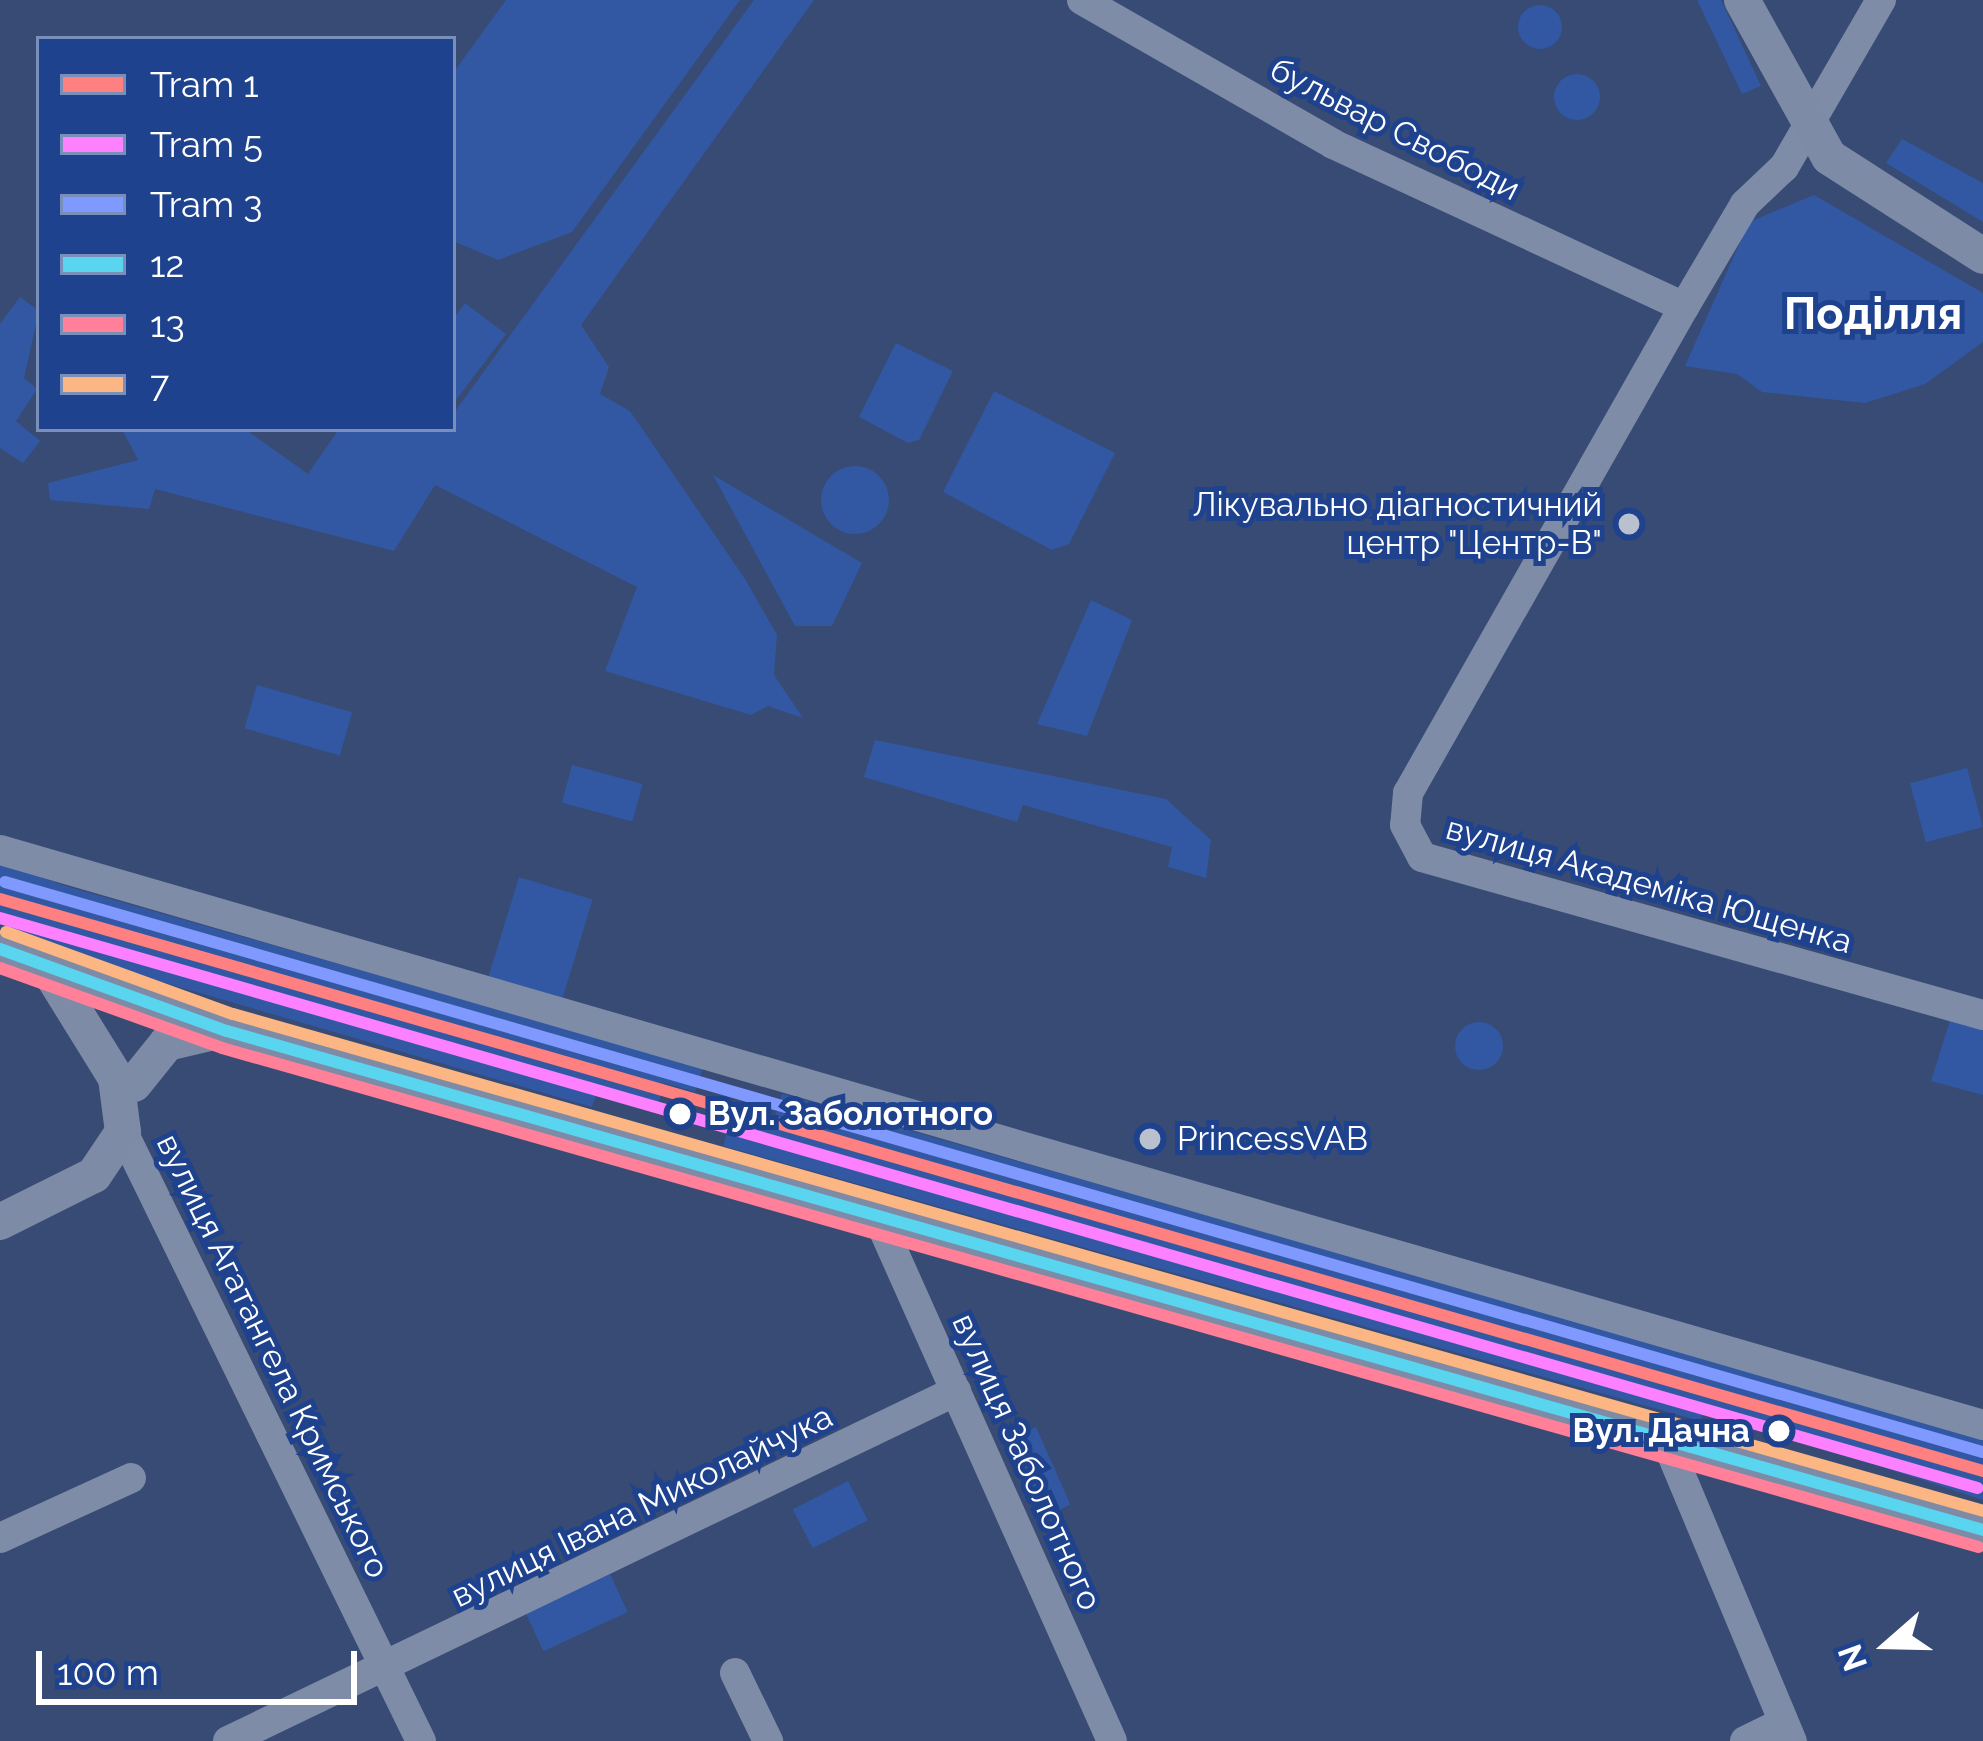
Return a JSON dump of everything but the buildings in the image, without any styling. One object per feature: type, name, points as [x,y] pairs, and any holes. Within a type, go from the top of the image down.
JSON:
[{"type":"main road","points":[[1742,0],[1806,126],[1860,185],[1983,256]]},
{"type":"main road","points":[[0,950],[227,1030],[1983,1530]]},
{"type":"main road","points":[[49,970],[124,1101]]},
{"type":"main road","points":[[124,1101],[137,1001]]},
{"type":"main road","points":[[0,1222],[94,1174],[124,1101],[167,1042],[227,1030]]},
{"type":"street","name":"бульвар Свободи","points":[[1082,0],[1333,144],[1684,307]]},
{"type":"street","name":"вулиця Академіка Ющенка","points":[[1881,0],[1806,126],[1684,307],[1408,793],[1409,841],[1422,857],[1537,894],[1983,1015]]},
{"type":"street","points":[[0,850],[1983,1425]]},
{"type":"street","name":"вулиця Агатангела Кримського","points":[[124,1101],[422,1741]]},
{"type":"street","name":"вулиця Заболотного","points":[[876,1213],[1112,1741]]},
{"type":"street","name":"вулиця Івана Миколайчука","points":[[228,1741],[386,1670],[956,1391]]},
{"type":"street","points":[[1665,1438],[1787,1732],[1745,1741]]},
{"type":"street","points":[[0,1538],[130,1478]]},
{"type":"street","points":[[735,1673],[768,1741]]},
{"type":"shaded area","points":[[506,0],[740,0],[572,232],[498,260],[456,242],[456,69]]},
{"type":"shaded area","points":[[754,0],[814,0],[581,325],[609,367],[600,394],[630,411],[745,579],[777,635],[774,675],[803,718],[768,706],[751,715],[605,671],[637,587],[435,485],[394,551],[155,489],[149,509],[50,500],[48,483],[138,460],[124,432],[249,432],[308,474],[337,432],[456,432],[456,410]]},
{"type":"shaded area","points":[[1697,0],[1721,0],[1761,86],[1742,94]]},
{"type":"shaded area","points":[[1540,5],[1555,12],[1562,27],[1555,42],[1540,49],[1525,42],[1518,27],[1525,12]]},
{"type":"shaded area","points":[[1577,74],[1593,81],[1600,97],[1593,113],[1577,120],[1561,113],[1554,97],[1561,81]]},
{"type":"shaded area","points":[[1902,139],[1983,183],[1983,222],[1886,163]]},
{"type":"shaded area","points":[[1814,195],[1983,293],[1983,342],[1925,384],[1865,403],[1762,392],[1737,374],[1685,366],[1749,222]]},
{"type":"shaded area","points":[[20,297],[36,309],[24,378],[36,391],[16,421],[40,441],[23,463],[0,448],[0,324]]},
{"type":"shaded area","points":[[465,303],[506,334],[456,400],[456,315]]},
{"type":"shaded area","points":[[896,343],[953,371],[919,440],[908,443],[859,417]]},
{"type":"shaded area","points":[[994,391],[1115,453],[1069,544],[1052,550],[943,492]]},
{"type":"shaded area","points":[[855,466],[879,476],[889,500],[879,524],[855,534],[831,524],[821,500],[831,476]]},
{"type":"shaded area","points":[[713,475],[862,563],[832,626],[795,626]]},
{"type":"shaded area","points":[[1091,600],[1132,620],[1087,736],[1037,724]]},
{"type":"shaded area","points":[[257,685],[352,712],[340,756],[245,728]]},
{"type":"shaded area","points":[[875,740],[1166,799],[1211,840],[1206,878],[1168,867],[1172,847],[1023,805],[1017,822],[864,777]]},
{"type":"shaded area","points":[[572,765],[643,784],[632,822],[562,803]]},
{"type":"shaded area","points":[[1967,768],[1983,827],[1926,842],[1910,783]]},
{"type":"shaded area","points":[[0,863],[69,887],[703,1068],[695,1092],[664,1083],[657,1109],[597,1092],[592,1107],[138,975],[0,924]]},
{"type":"shaded area","points":[[519,877],[593,900],[562,1001],[488,978]]},
{"type":"shaded area","points":[[1951,1017],[1983,1027],[1983,1095],[1931,1081]]},
{"type":"shaded area","points":[[1479,1022],[1496,1029],[1503,1046],[1496,1063],[1479,1070],[1462,1063],[1455,1046],[1462,1029]]},
{"type":"shaded area","points":[[782,1094],[1983,1437],[1983,1500],[1706,1409],[1700,1421],[723,1146],[733,1112],[773,1123]]},
{"type":"shaded area","points":[[1036,1427],[1071,1505],[1040,1518],[1006,1440]]},
{"type":"shaded area","points":[[848,1481],[868,1520],[813,1548],[793,1509]]},
{"type":"shaded area","points":[[610,1574],[628,1612],[543,1651],[526,1613]]},
{"type":"tram line","name":"3","points":[[5,882],[1983,1452]]},
{"type":"tram line","name":"1","points":[[0,899],[1983,1471]]},
{"type":"tram line","name":"5","points":[[0,918],[1978,1488]]},
{"type":"transit line","name":"7","points":[[6,932],[233,1014],[1983,1511]]},
{"type":"transit line","name":"12","points":[[0,949],[227,1031],[1983,1530]]},
{"type":"transit line","name":"13","points":[[0,968],[222,1048],[1978,1547]]},
{"type":"place","name":"Лікувально діагностичний центр \"Центр-В\"","points":[[1629,524]]},
{"type":"place","name":"Вул. Заболотного","points":[[680,1114]]},
{"type":"place","name":"PrincessVAB","points":[[1150,1139]]},
{"type":"place","name":"Вул. Дачна","points":[[1779,1431]]},
{"type":"district","name":"Поділля","points":[[1873,314]]}]
